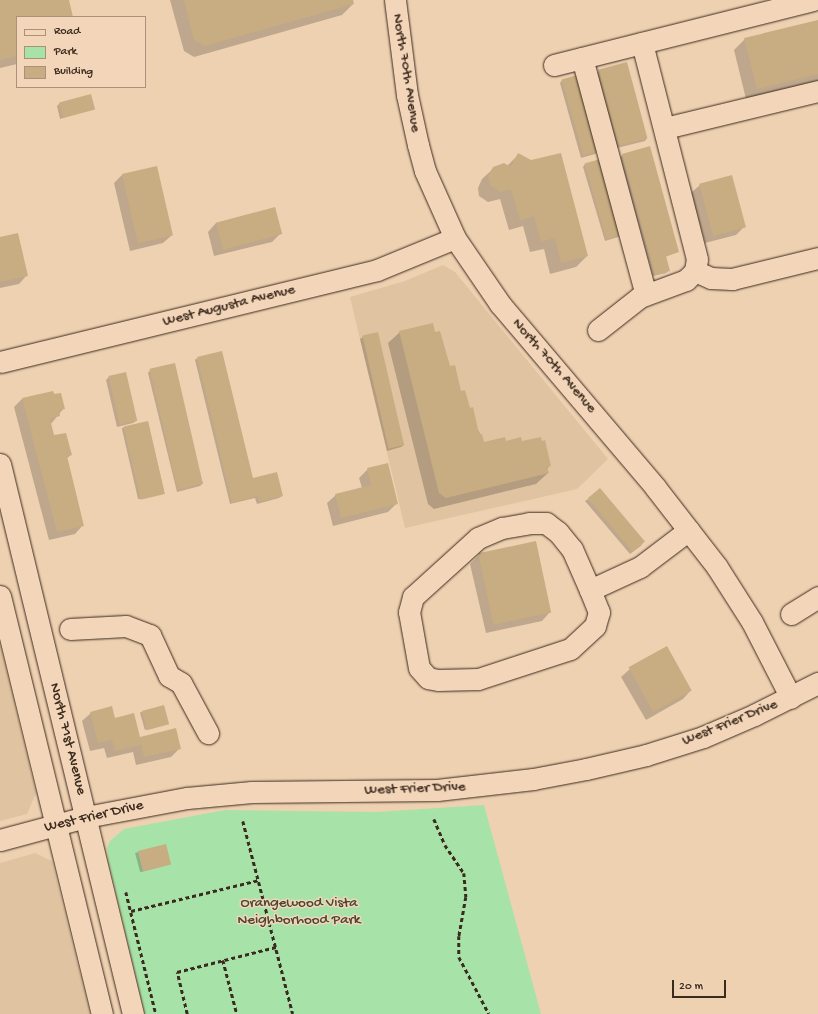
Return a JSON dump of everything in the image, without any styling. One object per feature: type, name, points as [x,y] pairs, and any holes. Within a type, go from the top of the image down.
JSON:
[{"type":"street","name":"North 70th Avenue","points":[[395,0],[407,95],[418,146],[431,185],[455,238],[500,304],[689,530],[717,567],[752,622],[791,698]]},
{"type":"street","points":[[554,65],[813,0]]},
{"type":"street","points":[[598,330],[646,295],[686,280],[695,270],[697,259],[665,128],[642,43]]},
{"type":"street","points":[[582,58],[646,295]]},
{"type":"street","points":[[665,128],[818,91]]},
{"type":"street","name":"West Augusta Avenue","points":[[0,362],[377,270],[455,238]]},
{"type":"street","points":[[695,270],[711,278],[732,279],[818,258]]},
{"type":"street","name":"North 71st Avenue","points":[[0,464],[133,1014]]},
{"type":"street","points":[[528,523],[546,523],[558,532],[572,549],[590,590],[600,612],[595,626],[582,640],[570,649],[478,679],[438,680],[428,678],[418,668],[409,612],[413,597],[478,538],[502,528],[528,523]]},
{"type":"street","points":[[590,590],[640,567],[689,530]]},
{"type":"street","name":"North 71st Avenue","points":[[0,596],[102,1014]]},
{"type":"street","points":[[791,614],[818,597]]},
{"type":"street","points":[[70,629],[126,626],[150,635],[169,676],[180,683],[208,733]]},
{"type":"street","points":[[12,644],[42,637]]},
{"type":"street","name":"West Frier Drive","points":[[0,840],[86,817],[152,803],[215,795],[437,790],[533,779],[660,750],[703,737],[791,698],[818,683]]},
{"type":"path","points":[[434,819],[445,845],[464,873],[466,897],[459,936],[459,957],[489,1014]]},
{"type":"path","points":[[243,821],[293,1014]]},
{"type":"path","points":[[131,911],[259,880]]},
{"type":"path","points":[[126,892],[156,1014]]},
{"type":"path","points":[[187,1014],[177,972],[276,947]]},
{"type":"path","points":[[223,960],[237,1014]]},
{"type":"shaded area","points":[[443,265],[455,272],[608,459],[577,489],[405,528],[350,297],[405,281]]},
{"type":"shaded area","points":[[0,644],[36,793],[27,814],[0,821]]},
{"type":"shaded area","points":[[35,853],[52,861],[90,1014],[0,1014],[0,863]]},
{"type":"green space","name":"Orangewood Vista Neighborhood Park","points":[[484,805],[541,1014],[145,1014],[108,859],[107,848],[110,841],[124,829],[225,810],[377,812]]},
{"type":"building","points":[[0,0],[69,0],[73,16],[16,16],[16,56],[0,60]]},
{"type":"building","points":[[184,0],[353,0],[354,4],[205,46],[194,40]]},
{"type":"building","points":[[818,20],[818,74],[757,89],[744,38]]},
{"type":"building","points":[[627,62],[647,138],[618,146],[598,70]]},
{"type":"building","points":[[577,75],[599,151],[583,155],[562,79]]},
{"type":"building","points":[[91,94],[95,109],[63,118],[59,103]]},
{"type":"building","points":[[650,146],[679,252],[666,256],[670,271],[655,275],[622,154]]},
{"type":"building","points":[[518,153],[531,160],[561,153],[588,256],[561,263],[555,238],[541,242],[534,216],[520,220],[511,189],[500,192],[490,185],[488,176],[493,167],[504,163],[511,167]]},
{"type":"building","points":[[600,159],[622,235],[606,239],[585,163]]},
{"type":"building","points":[[157,166],[173,235],[138,243],[122,174]]},
{"type":"building","points":[[732,175],[746,227],[713,236],[699,184]]},
{"type":"building","points":[[275,207],[282,234],[223,250],[216,223]]},
{"type":"building","points":[[18,233],[28,276],[0,282],[0,237]]},
{"type":"building","points":[[433,323],[435,332],[440,331],[450,366],[455,365],[461,391],[465,390],[470,408],[473,407],[479,434],[482,434],[484,442],[505,437],[506,441],[521,437],[522,441],[541,437],[542,441],[545,440],[551,466],[547,467],[549,473],[446,498],[439,493],[399,331]]},
{"type":"building","points":[[378,332],[404,445],[389,449],[362,336]]},
{"type":"building","points":[[222,351],[253,478],[277,472],[283,496],[259,502],[258,496],[232,503],[197,357]]},
{"type":"building","points":[[175,363],[203,484],[178,490],[150,369]]},
{"type":"building","points":[[126,372],[137,421],[120,425],[108,376]]},
{"type":"building","points":[[53,391],[54,394],[61,393],[65,409],[59,410],[60,416],[50,419],[54,435],[66,433],[72,455],[67,456],[84,526],[57,532],[22,398]]},
{"type":"building","points":[[148,421],[165,494],[141,500],[124,427]]},
{"type":"building","points":[[388,463],[398,504],[341,518],[335,494],[371,485],[367,468]]},
{"type":"building","points":[[600,488],[645,542],[633,552],[588,498]]},
{"type":"building","points":[[536,541],[551,612],[493,625],[478,553]]},
{"type":"building","points":[[667,646],[692,691],[653,712],[629,667]]},
{"type":"building","points":[[164,705],[169,724],[147,730],[142,711]]},
{"type":"building","points":[[112,706],[115,718],[134,713],[140,737],[176,728],[181,749],[144,757],[141,745],[115,751],[112,740],[98,743],[90,712]]},
{"type":"building","points":[[166,844],[171,864],[143,871],[138,851]]}]
